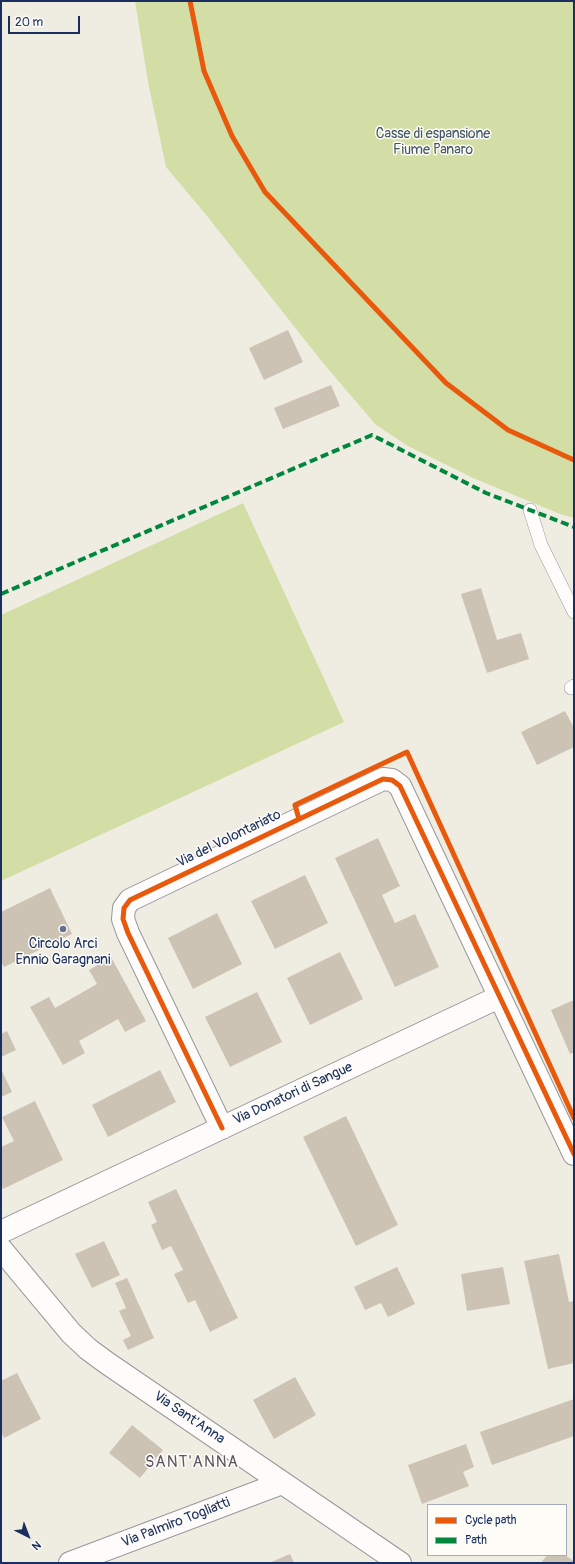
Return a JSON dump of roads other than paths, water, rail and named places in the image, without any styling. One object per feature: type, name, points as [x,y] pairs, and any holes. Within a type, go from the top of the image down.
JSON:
[{"type":"street","name":"Via del Volontariato","points":[[222,1128],[128,934],[122,919],[124,908],[130,900],[383,779],[392,780],[400,786],[574,1154]]},
{"type":"street","name":"Via Donatori di Sangue","points":[[1,1232],[499,997]]},
{"type":"street","name":"Via Sant'Anna","points":[[1,1249],[71,1333],[107,1363],[400,1563]]},
{"type":"street","name":"Via Palmiro Togliatti","points":[[70,1563],[282,1482]]},
{"type":"lane","points":[[530,510],[541,545],[574,612]]},
{"type":"place","name":"Circolo Arci Ennio Garagnani","points":[[63,929]]},
{"type":"district","name":"SANT'ANNA","points":[[192,1463]]},
{"type":"park label","name":"Casse di espansione Fiume Panaro","points":[[433,142]]}]
